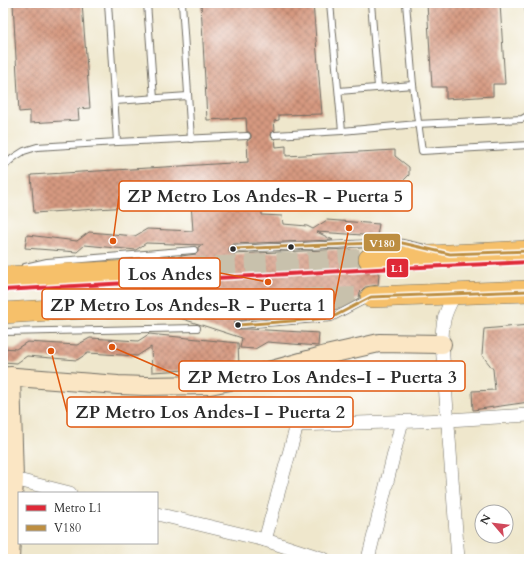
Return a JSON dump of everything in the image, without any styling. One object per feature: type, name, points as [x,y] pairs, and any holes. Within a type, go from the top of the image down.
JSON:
[{"type":"main road","points":[[368,259],[529,250]]},
{"type":"main road","points":[[4,277],[153,270]]},
{"type":"main road","points":[[371,297],[529,291]]},
{"type":"main road","points":[[3,313],[148,304]]},
{"type":"street","points":[[455,294],[444,318],[442,344],[458,559]]},
{"type":"street","points":[[10,559],[7,376],[132,386],[210,385],[240,379],[326,355],[379,343],[442,344]]},
{"type":"street","points":[[265,540],[297,425],[448,420],[529,415]]},
{"type":"street","points":[[368,559],[402,421]]},
{"type":"street","points":[[8,480],[65,492]]},
{"type":"street","points":[[158,514],[265,540],[324,559]]},
{"type":"lane","points":[[108,3],[117,142]]},
{"type":"lane","points":[[147,3],[154,99]]},
{"type":"lane","points":[[182,3],[191,139]]},
{"type":"lane","points":[[330,3],[342,131]]},
{"type":"lane","points":[[371,3],[378,88]]},
{"type":"lane","points":[[406,3],[412,85],[422,151],[529,145]]},
{"type":"lane","points":[[528,3],[529,13]]},
{"type":"lane","points":[[339,91],[412,85]]},
{"type":"lane","points":[[115,101],[188,96]]},
{"type":"lane","points":[[275,135],[417,124],[522,118],[529,115]]},
{"type":"lane","points":[[3,167],[24,151],[37,147],[247,136]]},
{"type":"lane","points":[[233,249],[398,242],[450,254]]},
{"type":"lane","points":[[4,277],[27,266],[47,262],[194,250]]},
{"type":"lane","points":[[238,325],[330,318],[371,297]]},
{"type":"lane","points":[[3,332],[197,328]]},
{"type":"building","points":[[13,3],[82,3],[90,108],[78,109],[79,120],[30,123],[30,111],[19,112]]},
{"type":"building","points":[[201,3],[313,3],[322,114],[279,115],[279,120],[274,121],[275,130],[271,135],[272,138],[275,139],[276,147],[286,146],[286,156],[395,150],[395,156],[409,167],[409,175],[398,186],[399,196],[262,202],[262,215],[282,216],[283,224],[307,226],[313,229],[327,220],[379,224],[377,236],[317,232],[333,240],[233,244],[229,247],[229,252],[233,254],[349,249],[358,254],[357,260],[363,269],[377,271],[379,275],[378,285],[365,287],[360,292],[359,298],[338,309],[246,319],[236,321],[234,323],[235,328],[238,329],[319,333],[318,346],[267,342],[255,349],[240,348],[242,338],[158,311],[160,304],[158,298],[153,293],[142,292],[144,282],[159,280],[164,275],[165,270],[163,264],[181,256],[196,254],[198,252],[198,247],[203,245],[146,243],[136,250],[85,245],[77,252],[25,248],[27,235],[77,241],[89,232],[135,236],[147,229],[193,231],[191,203],[34,213],[31,175],[248,162],[247,141],[251,138],[251,135],[247,132],[246,118],[207,120]]},
{"type":"building","points":[[427,3],[500,3],[505,84],[493,84],[493,96],[446,99],[446,87],[432,87]]},
{"type":"building","points":[[529,325],[529,402],[473,410],[472,391],[495,390],[493,369],[482,355],[484,329]]},
{"type":"building","points":[[149,334],[238,343],[239,367],[152,372],[151,347],[137,356],[88,353],[77,360],[27,356],[17,363],[3,362],[3,348],[16,349],[27,342],[77,345],[90,338],[138,341]]},
{"type":"tunnel","points":[[153,270],[369,259]]},
{"type":"tunnel","points":[[148,304],[371,297]]},
{"type":"metro line","name":"L1","points":[[3,290],[529,262]]},
{"type":"transit line","name":"V180","points":[[233,249],[398,242],[450,254],[529,251]]},
{"type":"transit line","name":"V180","points":[[238,325],[331,318],[371,297],[529,291]]},
{"type":"place","name":"ZP Metro Los Andes-R - Puerta 1","points":[[349,228]]},
{"type":"place","name":"ZP Metro Los Andes-R - Puerta 5","points":[[113,241]]},
{"type":"place","name":"Los Andes","points":[[268,282]]},
{"type":"place","name":"ZP Metro Los Andes-I - Puerta 3","points":[[112,347]]},
{"type":"place","name":"ZP Metro Los Andes-I - Puerta 2","points":[[51,351]]}]
